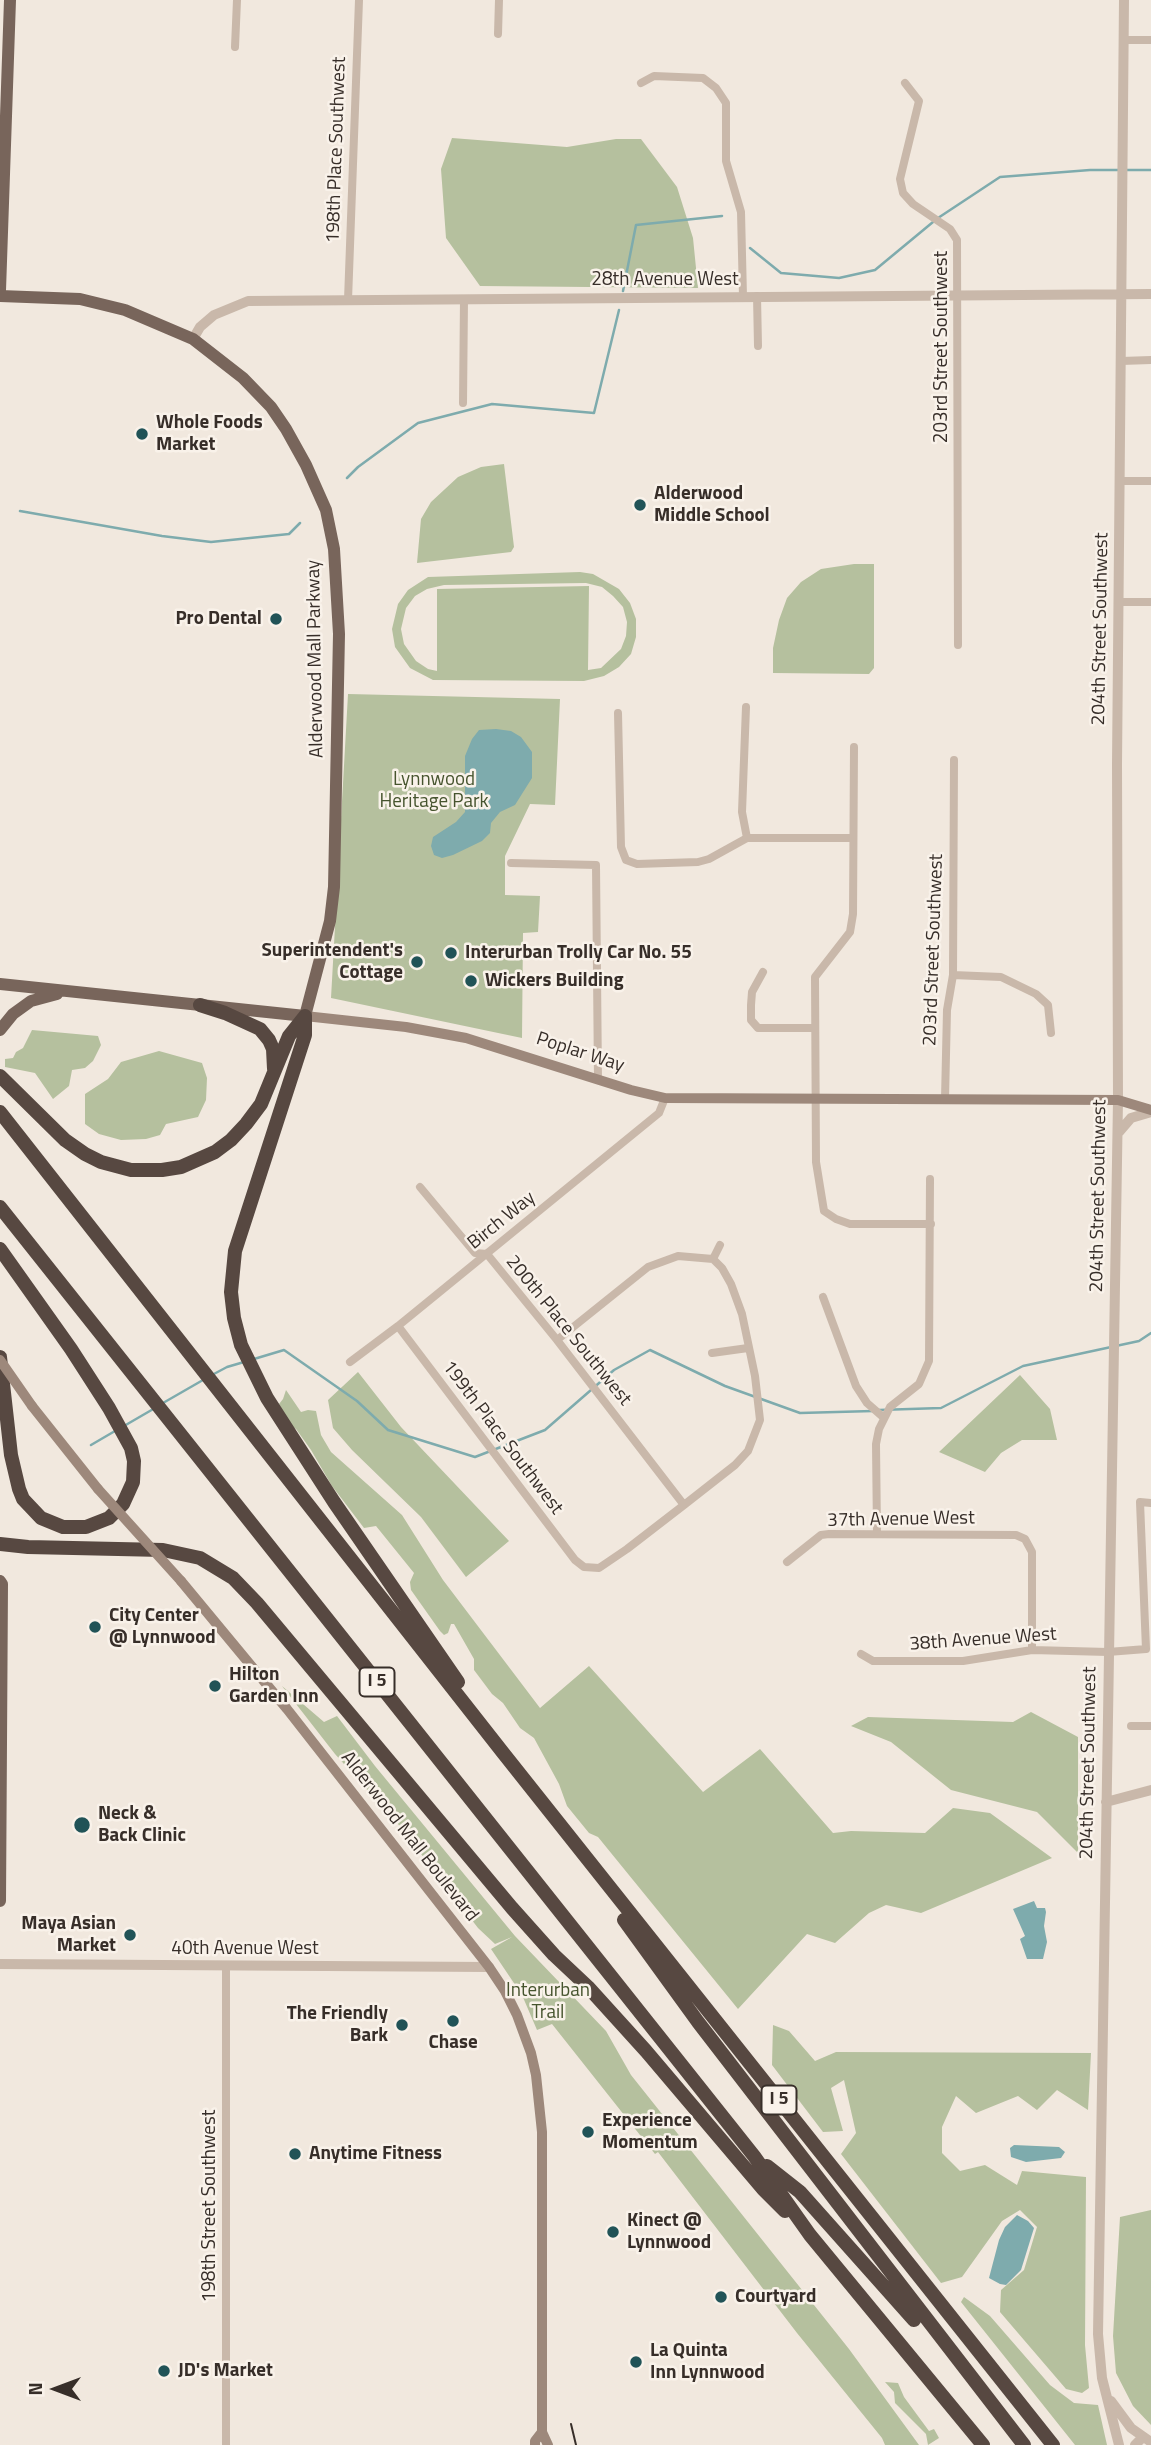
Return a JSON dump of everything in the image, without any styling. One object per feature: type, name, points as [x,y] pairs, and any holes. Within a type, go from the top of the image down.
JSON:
[{"type":"highway","points":[[200,1005],[226,1013],[260,1029],[273,1049],[273,1074]]},
{"type":"highway","points":[[0,1076],[65,1139],[85,1154],[114,1166],[145,1171],[162,1170],[197,1161],[231,1140],[246,1124],[261,1104],[289,1036],[305,1016]]},
{"type":"highway","points":[[305,1016],[305,1035],[234,1251],[234,1318],[241,1345],[267,1398],[334,1502],[433,1643],[504,1755],[698,2022],[1024,2445]]},
{"type":"highway","name":"I 5","points":[[0,1112],[504,1755],[1053,2445]]},
{"type":"highway","name":"I 5","points":[[0,1208],[754,2156],[810,2235],[983,2445]]},
{"type":"highway","points":[[0,1249],[71,1349],[131,1448],[134,1461],[133,1482],[123,1504],[109,1518],[86,1527],[62,1527],[41,1518],[23,1499],[12,1455],[0,1359]]},
{"type":"highway","points":[[0,1544],[163,1550],[200,1558],[233,1578],[512,1908],[638,2042],[763,2189],[810,2235]]},
{"type":"highway","points":[[754,2156],[800,2192],[863,2262],[908,2313],[1013,2445]]},
{"type":"main road","points":[[0,290],[10,0]]},
{"type":"main road","name":"Alderwood Mall Parkway","points":[[0,296],[80,299],[125,310],[193,339],[243,378],[271,407],[306,465],[326,510],[334,549],[339,634],[334,887],[330,921],[305,1016]]},
{"type":"main road","name":"Poplar Way","points":[[0,984],[406,1027],[466,1038],[664,1098],[1118,1100],[1151,1111]]},
{"type":"main road","points":[[0,1030],[13,1014],[32,1001],[71,992]]},
{"type":"main road","name":"Alderwood Mall Boulevard","points":[[0,1359],[32,1406],[98,1489],[181,1581],[295,1718],[505,1991],[531,2053],[537,2080],[543,2173],[542,2432],[548,2445]]},
{"type":"main road","points":[[0,1581],[0,1901]]},
{"type":"main road","name":"Alderwood Mall Boulevard","points":[[535,2445],[542,2432]]},
{"type":"street","points":[[235,47],[237,0]]},
{"type":"street","name":"198th Place Southwest","points":[[348,300],[359,0]]},
{"type":"street","points":[[498,34],[499,0]]},
{"type":"street","name":"204th Street Southwest","points":[[1119,2445],[1100,2362],[1098,2334],[1118,1100],[1117,764],[1124,0]]},
{"type":"street","points":[[1124,40],[1151,40]]},
{"type":"street","points":[[640,83],[654,76],[703,78],[716,88],[726,103],[726,161],[741,212],[743,296]]},
{"type":"street","name":"203rd Street Southwest","points":[[905,82],[919,101],[900,179],[903,193],[913,204],[955,234],[957,240],[958,645]]},
{"type":"street","name":"28th Avenue West","points":[[193,339],[200,327],[214,314],[248,301],[1151,294]]},
{"type":"street","points":[[757,296],[758,346]]},
{"type":"street","points":[[463,403],[464,299]]},
{"type":"street","points":[[1121,360],[1151,360]]},
{"type":"street","points":[[1120,481],[1151,481]]},
{"type":"street","points":[[1119,602],[1151,602]]},
{"type":"street","points":[[746,707],[742,812],[747,838]]},
{"type":"street","points":[[618,713],[621,847],[626,860],[637,864],[698,862],[709,859],[747,838],[853,838]]},
{"type":"street","points":[[854,747],[853,914],[850,932],[815,977],[816,1161],[824,1211],[835,1219],[850,1224],[931,1224]]},
{"type":"street","name":"203rd Street Southwest","points":[[945,1098],[947,1010],[953,975],[954,760]]},
{"type":"street","points":[[511,863],[596,865],[598,1080]]},
{"type":"street","points":[[763,972],[752,992],[751,1020],[758,1028],[815,1028]]},
{"type":"street","points":[[953,975],[1001,977],[1037,993],[1048,1005],[1051,1034]]},
{"type":"street","name":"Birch Way","points":[[350,1362],[659,1113],[664,1098]]},
{"type":"street","points":[[1117,1136],[1124,1123],[1151,1111]]},
{"type":"street","points":[[877,1534],[876,1444],[883,1417],[890,1407],[919,1384],[929,1361],[930,1179]]},
{"type":"street","name":"200th Place Southwest","points":[[420,1187],[475,1253],[487,1254],[684,1504]]},
{"type":"street","points":[[713,1259],[720,1245]]},
{"type":"street","points":[[557,1340],[648,1266],[678,1256],[713,1259],[722,1268],[742,1314],[760,1404],[760,1420],[748,1451],[735,1465],[684,1504]]},
{"type":"street","points":[[823,1297],[856,1386],[867,1403],[883,1417]]},
{"type":"street","name":"199th Place Southwest","points":[[398,1326],[575,1560],[584,1567],[599,1568],[684,1504]]},
{"type":"street","points":[[712,1353],[748,1348]]},
{"type":"street","points":[[1148,1650],[1140,1502],[1151,1503]]},
{"type":"street","name":"37th Avenue West","points":[[787,1563],[821,1535],[1007,1534],[1025,1539],[1030,1545],[1033,1562],[1032,1650]]},
{"type":"street","name":"38th Avenue West","points":[[861,1654],[873,1661],[963,1661],[1032,1650],[1148,1650]]},
{"type":"street","points":[[1131,1726],[1151,1726]]},
{"type":"street","points":[[1106,1802],[1151,1790]]},
{"type":"street","name":"40th Avenue West","points":[[0,1964],[489,1967]]},
{"type":"street","name":"198th Street Southwest","points":[[226,1966],[226,2445]]},
{"type":"street","name":"204th Street Southwest","points":[[1106,2391],[1121,2417],[1143,2441]]},
{"type":"green space","points":[[452,138],[567,147],[616,139],[641,139],[677,187],[693,238],[698,288],[480,286],[446,238],[441,169]]},
{"type":"green space","points":[[504,464],[514,547],[511,552],[417,563],[421,519],[431,502],[458,477],[481,467]]},
{"type":"green space","points":[[874,564],[874,668],[869,674],[773,673],[773,648],[787,598],[801,582],[821,569]]},
{"type":"green space","points":[[580,572],[593,574],[619,589],[630,603],[636,619],[636,637],[631,654],[619,667],[604,676],[584,681],[433,680],[410,668],[395,647],[392,629],[398,604],[408,590],[428,577]],"holes":[[[586,583],[602,587],[623,607],[627,622],[621,649],[601,668],[588,670],[589,586],[437,589],[437,671],[416,661],[404,644],[401,629],[406,608],[415,596],[427,589],[444,585]]]},
{"type":"green space","name":"Lynnwood Heritage Park","points":[[348,694],[560,699],[555,805],[530,804],[505,856],[505,895],[540,896],[538,932],[523,933],[522,1038],[331,998]]},
{"type":"green space","points":[[32,1030],[98,1036],[101,1045],[93,1061],[85,1068],[72,1070],[69,1086],[53,1099],[35,1073],[5,1067],[5,1059],[13,1058],[16,1052],[23,1048]]},
{"type":"green space","points":[[159,1051],[202,1063],[207,1078],[206,1100],[198,1117],[166,1124],[160,1135],[146,1139],[121,1140],[99,1134],[85,1124],[85,1094],[108,1079],[121,1062]]},
{"type":"green space","points":[[358,1372],[401,1427],[509,1541],[466,1577],[421,1517],[333,1428],[328,1400]]},
{"type":"green space","points":[[1020,1375],[1050,1409],[1057,1440],[1022,1440],[1001,1453],[985,1472],[939,1452]]},
{"type":"green space","points":[[286,1390],[301,1412],[316,1411],[321,1435],[331,1452],[402,1515],[443,1580],[540,1708],[589,1666],[703,1792],[760,1749],[833,1833],[925,1833],[953,1808],[990,1813],[1052,1858],[921,1913],[886,1905],[869,1913],[835,1943],[807,1934],[738,2009],[598,1837],[589,1833],[567,1806],[559,1784],[534,1738],[520,1728],[503,1703],[492,1694],[474,1670],[474,1659],[454,1624],[451,1624],[448,1633],[444,1635],[440,1631],[411,1590],[410,1582],[414,1573],[376,1526],[364,1528],[332,1486],[279,1404]]},
{"type":"green space","name":"Interurban Trail","points":[[282,1686],[324,1722],[337,1716],[515,1936],[606,2031],[631,2075],[849,2349],[919,2445],[885,2445],[658,2152],[655,2154],[552,2024],[537,2030],[522,1995],[491,1949],[512,1937],[495,1944],[478,1928],[398,1824],[335,1754]]},
{"type":"green space","points":[[1031,1712],[1078,1737],[1078,1853],[1037,1812],[951,1790],[891,1742],[851,1726],[868,1717],[1013,1722]]},
{"type":"green space","points":[[773,2025],[789,2031],[815,2061],[836,2052],[1091,2053],[1088,2110],[1057,2090],[1037,2110],[1018,2096],[976,2113],[956,2096],[942,2127],[942,2153],[960,2171],[985,2165],[1017,2185],[1022,2171],[1086,2177],[1085,2345],[1089,2388],[1082,2393],[1066,2389],[1000,2312],[1001,2290],[1024,2270],[1037,2227],[1020,2210],[1002,2221],[962,2277],[941,2283],[841,2154],[856,2133],[844,2080],[831,2088],[843,2131],[823,2132],[772,2065]]},
{"type":"green space","points":[[1151,2210],[1151,2425],[1133,2406],[1116,2373],[1113,2336],[1120,2217]]},
{"type":"green space","points":[[964,2297],[990,2316],[1050,2385],[1074,2403],[1098,2405],[1107,2445],[1075,2445],[961,2302]]},
{"type":"green space","points":[[885,2382],[898,2383],[904,2397],[929,2431],[934,2429],[939,2438],[928,2445],[926,2434],[895,2403],[894,2392]]},
{"type":"water","points":[[479,730],[511,731],[521,737],[532,752],[532,778],[515,805],[500,812],[491,823],[490,833],[482,841],[453,855],[442,858],[434,855],[431,846],[433,837],[456,822],[465,812],[465,756],[472,739]]},
{"type":"water","points":[[1034,1901],[1037,1908],[1045,1908],[1046,1912],[1044,1926],[1047,1942],[1043,1959],[1027,1959],[1020,1939],[1025,1936],[1013,1909]]},
{"type":"water","points":[[1014,2145],[1059,2147],[1065,2152],[1061,2158],[1026,2162],[1011,2157],[1010,2148]]},
{"type":"water","points":[[1017,2215],[1034,2228],[1021,2270],[1006,2285],[1000,2284],[989,2278],[999,2240],[1005,2227]]},
{"type":"waterway","points":[[938,218],[1000,177],[1119,170]]},
{"type":"waterway","points":[[1125,170],[1151,170]]},
{"type":"waterway","points":[[623,291],[636,225],[722,216]]},
{"type":"waterway","points":[[750,248],[781,273],[839,278],[875,270],[933,222]]},
{"type":"waterway","points":[[347,478],[418,423],[492,404],[594,413],[619,310]]},
{"type":"waterway","points":[[20,511],[211,542],[289,534],[300,523]]},
{"type":"waterway","points":[[879,1410],[941,1408],[1023,1366],[1139,1341],[1151,1333]]},
{"type":"waterway","points":[[254,1359],[284,1350],[357,1401],[388,1430],[475,1457],[545,1430],[614,1370],[650,1350],[725,1386],[800,1413],[873,1411]]},
{"type":"waterway","points":[[212,1375],[244,1362]]},
{"type":"waterway","points":[[163,1403],[203,1380]]},
{"type":"waterway","points":[[124,1426],[155,1408]]},
{"type":"waterway","points":[[91,1445],[115,1431]]},
{"type":"tram line","points":[[571,2424],[576,2445]]},
{"type":"place","name":"Whole Foods Market","points":[[142,434]]},
{"type":"place","name":"Alderwood Middle School","points":[[640,505]]},
{"type":"place","name":"Pro Dental","points":[[276,619]]},
{"type":"place","name":"Interurban Trolly Car No. 55","points":[[451,953]]},
{"type":"place","name":"Superintendent's Cottage","points":[[417,962]]},
{"type":"place","name":"Wickers Building","points":[[471,981]]},
{"type":"place","name":"City Center @ Lynnwood","points":[[95,1627]]},
{"type":"place","name":"Hilton Garden Inn","points":[[215,1686]]},
{"type":"place","name":"Neck & Back Clinic","points":[[82,1825]]},
{"type":"place","name":"Maya Asian Market","points":[[130,1935]]},
{"type":"place","name":"Chase","points":[[453,2021]]},
{"type":"place","name":"The Friendly Bark","points":[[402,2025]]},
{"type":"place","name":"Experience Momentum","points":[[588,2132]]},
{"type":"place","name":"Anytime Fitness","points":[[295,2154]]},
{"type":"place","name":"Kinect @ Lynnwood","points":[[613,2232]]},
{"type":"place","name":"Courtyard","points":[[721,2297]]},
{"type":"place","name":"La Quinta Inn Lynnwood","points":[[636,2362]]},
{"type":"place","name":"JD's Market","points":[[164,2371]]}]
